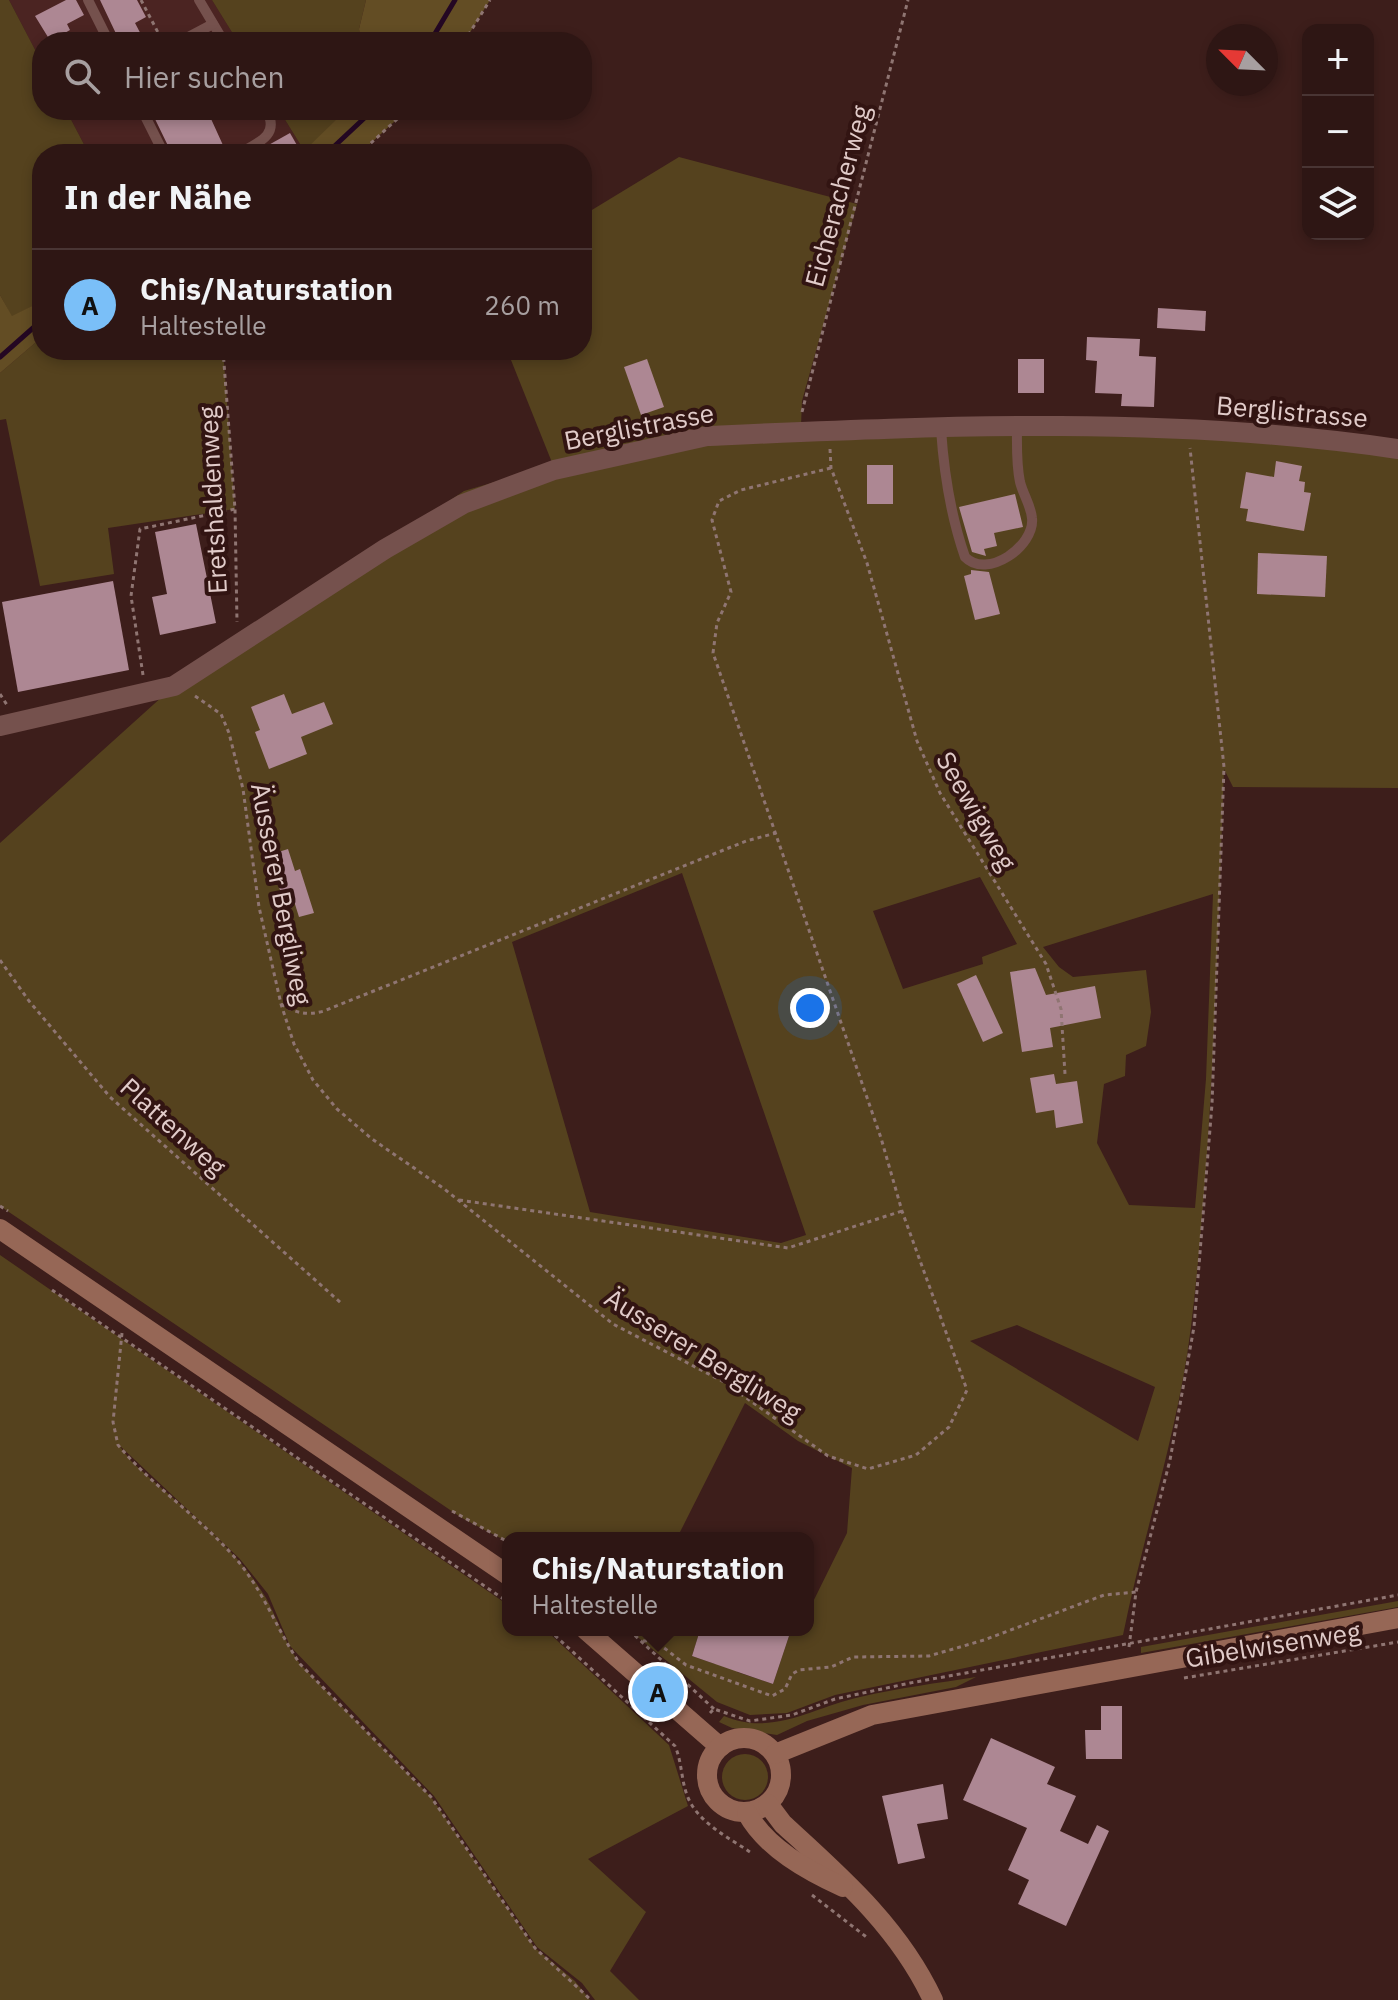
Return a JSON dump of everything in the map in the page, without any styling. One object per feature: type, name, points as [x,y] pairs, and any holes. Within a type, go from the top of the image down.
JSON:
[{"type":"main road","points":[[0,1229],[502,1571]]},
{"type":"main road","points":[[775,1754],[872,1715],[1398,1618]]},
{"type":"main road","points":[[593,1636],[720,1747]]},
{"type":"main road","points":[[749,1738],[759,1741],[775,1754],[782,1775],[780,1786],[768,1804],[747,1813],[736,1812],[718,1803],[708,1785],[708,1764],[720,1747],[749,1738]]},
{"type":"main road","points":[[768,1804],[783,1824],[874,1910],[905,1947],[933,2000]]},
{"type":"main road","points":[[747,1813],[778,1848],[814,1874],[854,1892]]},
{"type":"street","name":"Berglistrasse","points":[[0,726],[174,686],[237,649],[385,549],[463,504],[554,470],[707,436],[1017,425],[1190,429],[1398,449]]},
{"type":"lane","points":[[88,0],[104,32]]},
{"type":"lane","points":[[199,0],[218,32]]},
{"type":"lane","points":[[198,32],[213,24]]},
{"type":"lane","points":[[147,120],[159,144]]},
{"type":"lane","points":[[257,144],[271,132],[271,120]]},
{"type":"lane","points":[[941,429],[946,489],[954,527],[965,557],[978,563],[994,562],[1017,551],[1030,539],[1032,518],[1020,481],[1017,425]]},
{"type":"path","points":[[141,0],[158,32]]},
{"type":"path","points":[[470,32],[490,0]]},
{"type":"path","name":"Eicheracherweg","points":[[802,401],[908,0]]},
{"type":"path","points":[[370,144],[396,120]]},
{"type":"path","name":"Eretshaldenweg","points":[[224,360],[235,509],[237,649]]},
{"type":"path","points":[[1131,1666],[1129,1644],[1136,1592],[1170,1460],[1194,1327],[1212,1104],[1224,767],[1190,429]]},
{"type":"path","name":"Äusserer Bergliweg","points":[[174,686],[202,698],[221,714],[229,733],[243,789],[259,907],[281,1004],[294,1044],[313,1080],[337,1109],[613,1324],[724,1382],[828,1456],[868,1469],[916,1455],[949,1427],[967,1390],[902,1211],[881,1138],[713,653],[717,623],[731,592],[712,520],[719,501],[741,490],[831,468]]},
{"type":"path","name":"Seewigweg","points":[[831,468],[867,563],[917,741],[940,793],[1046,964],[1061,1009],[1065,1074]]},
{"type":"path","points":[[146,693],[131,596],[140,529],[235,509]]},
{"type":"path","points":[[281,1004],[293,1012],[312,1014],[324,1011],[746,841],[776,833]]},
{"type":"path","name":"Plattenweg","points":[[0,960],[37,1013],[110,1097],[341,1303]]},
{"type":"path","points":[[457,1200],[788,1248],[902,1211]]},
{"type":"path","points":[[48,1287],[502,1598]]},
{"type":"path","points":[[119,1337],[113,1422],[118,1445],[236,1558],[266,1599],[284,1641],[300,1664],[431,1797],[535,1948],[591,2000]]},
{"type":"path","points":[[643,1641],[654,1640],[686,1665],[772,1696],[785,1689],[792,1674],[799,1670],[831,1667],[853,1657],[929,1656],[984,1640],[1104,1595],[1136,1592]]},
{"type":"path","points":[[637,1636],[714,1709],[750,1721],[792,1715],[835,1699],[910,1683],[1398,1595]]},
{"type":"path","points":[[556,1636],[675,1746],[714,1709]]},
{"type":"path","name":"Gibelwisenweg","points":[[1179,1679],[1218,1675],[1398,1642]]},
{"type":"shaded area","points":[[0,0],[9,0],[32,44],[32,120],[71,120],[84,144],[32,144],[32,306],[12,317],[0,295]]},
{"type":"shaded area","points":[[9,0],[212,0],[232,32],[32,32],[32,44]]},
{"type":"shaded area","points":[[212,0],[366,0],[359,32],[232,32]]},
{"type":"shaded area","points":[[366,0],[490,0],[470,32],[359,32]]},
{"type":"shaded area","points":[[71,120],[285,120],[300,144],[84,144]]},
{"type":"shaded area","points":[[285,120],[336,120],[313,144],[300,144]]},
{"type":"shaded area","points":[[336,120],[396,120],[370,144],[311,144]]},
{"type":"shaded area","points":[[679,157],[857,204],[802,401],[801,426],[1191,426],[1398,450],[1398,788],[1233,787],[1224,769],[1209,1118],[1191,1327],[1178,1405],[1123,1635],[835,1695],[787,1713],[750,1715],[717,1702],[636,1636],[698,1636],[692,1656],[715,1664],[745,1636],[749,1636],[737,1672],[773,1684],[789,1636],[814,1636],[814,1600],[847,1533],[852,1468],[798,1441],[745,1403],[680,1532],[502,1532],[502,1539],[462,1518],[0,1206],[0,843],[174,686],[464,491],[553,465],[511,360],[592,360],[592,210]],"holes":[[[682,873],[806,1235],[781,1243],[590,1212],[512,942]],[[980,877],[1017,944],[982,957],[983,964],[903,989],[873,911]],[[1213,894],[1206,1079],[1195,1208],[1129,1205],[1097,1143],[1104,1084],[1125,1076],[1126,1055],[1146,1046],[1151,1012],[1146,970],[1073,977],[1059,967],[1043,947]],[[1017,1325],[1155,1387],[1138,1441],[970,1341]]]},
{"type":"shaded area","points":[[0,295],[12,316],[32,306],[32,346],[0,373]]},
{"type":"shaded area","points":[[32,346],[32,360],[224,360],[235,509],[108,528],[114,574],[40,586],[6,419],[0,420],[0,373]]},
{"type":"shaded area","points":[[0,1255],[502,1601],[502,1636],[552,1636],[669,1745],[688,1806],[588,1859],[646,1912],[610,1971],[639,2000],[595,2000],[582,1983],[537,1947],[434,1796],[290,1646],[268,1594],[239,1558],[118,1444],[131,1461],[238,1560],[266,1598],[290,1648],[300,1664],[431,1797],[535,1948],[575,1981],[590,2000],[0,2000]]},
{"type":"shaded area","points":[[1398,1601],[1398,1607],[1141,1653],[1141,1647]]},
{"type":"shaded area","points":[[976,1677],[956,1687],[863,1705],[807,1721],[777,1735],[732,1728],[719,1722],[724,1716],[742,1722],[776,1722],[860,1697]]},
{"type":"shaded area","points":[[745,1754],[762,1760],[768,1777],[762,1794],[745,1800],[728,1794],[722,1777],[728,1760]]},
{"type":"building","points":[[66,0],[76,0],[84,15],[67,24],[70,30],[66,32],[45,32],[35,16]]},
{"type":"building","points":[[100,0],[137,0],[146,17],[135,23],[140,32],[115,32]]},
{"type":"building","points":[[155,120],[212,120],[222,144],[167,144]]},
{"type":"building","points":[[290,133],[296,144],[270,144]]},
{"type":"building","points":[[1158,308],[1206,311],[1205,331],[1157,328]]},
{"type":"building","points":[[1087,337],[1140,339],[1139,356],[1156,357],[1154,407],[1121,406],[1122,394],[1095,393],[1097,361],[1086,360]]},
{"type":"building","points":[[647,359],[664,407],[641,415],[624,367]]},
{"type":"building","points":[[1018,359],[1044,359],[1044,393],[1018,393]]},
{"type":"building","points":[[1276,461],[1302,466],[1299,481],[1305,482],[1304,492],[1311,493],[1304,531],[1246,521],[1248,509],[1240,508],[1246,472],[1274,477]]},
{"type":"building","points":[[867,465],[893,465],[893,504],[867,504]]},
{"type":"building","points":[[1015,494],[1023,527],[994,533],[997,546],[984,549],[986,556],[972,552],[959,507]]},
{"type":"building","points":[[196,524],[216,623],[160,635],[152,597],[167,594],[155,532]]},
{"type":"building","points":[[1258,553],[1327,556],[1325,597],[1257,594]]},
{"type":"building","points":[[971,570],[989,572],[1000,614],[975,620],[964,576],[971,574]]},
{"type":"building","points":[[113,581],[129,670],[18,692],[2,602]]},
{"type":"building","points":[[284,694],[292,714],[324,702],[333,724],[301,737],[307,754],[269,769],[255,732],[260,730],[251,707]]},
{"type":"building","points":[[288,849],[295,871],[300,869],[314,913],[299,917],[294,901],[284,903],[272,854]]},
{"type":"building","points":[[1035,968],[1046,995],[1095,986],[1101,1018],[1050,1028],[1053,1047],[1022,1052],[1010,972]]},
{"type":"building","points":[[976,975],[1003,1033],[983,1042],[957,984]]},
{"type":"building","points":[[1054,1074],[1056,1084],[1077,1081],[1083,1123],[1056,1128],[1054,1110],[1036,1113],[1030,1078]]},
{"type":"building","points":[[698,1636],[789,1636],[773,1684],[692,1656]]},
{"type":"building","points":[[1101,1706],[1122,1706],[1122,1759],[1086,1759],[1085,1730],[1101,1730]]},
{"type":"building","points":[[991,1738],[1055,1767],[1047,1784],[1076,1796],[1060,1831],[1088,1844],[1097,1825],[1109,1831],[1066,1926],[1018,1904],[1029,1880],[1008,1870],[1027,1828],[963,1800]]},
{"type":"building","points":[[943,1784],[948,1819],[917,1824],[925,1858],[898,1864],[882,1796]]},
{"type":"waterway","points":[[436,32],[455,0]]},
{"type":"waterway","points":[[337,144],[362,120]]},
{"type":"waterway","points":[[0,357],[32,329]]},
{"type":"place","name":"Chis/Naturstation","points":[[658,1692]]}]
